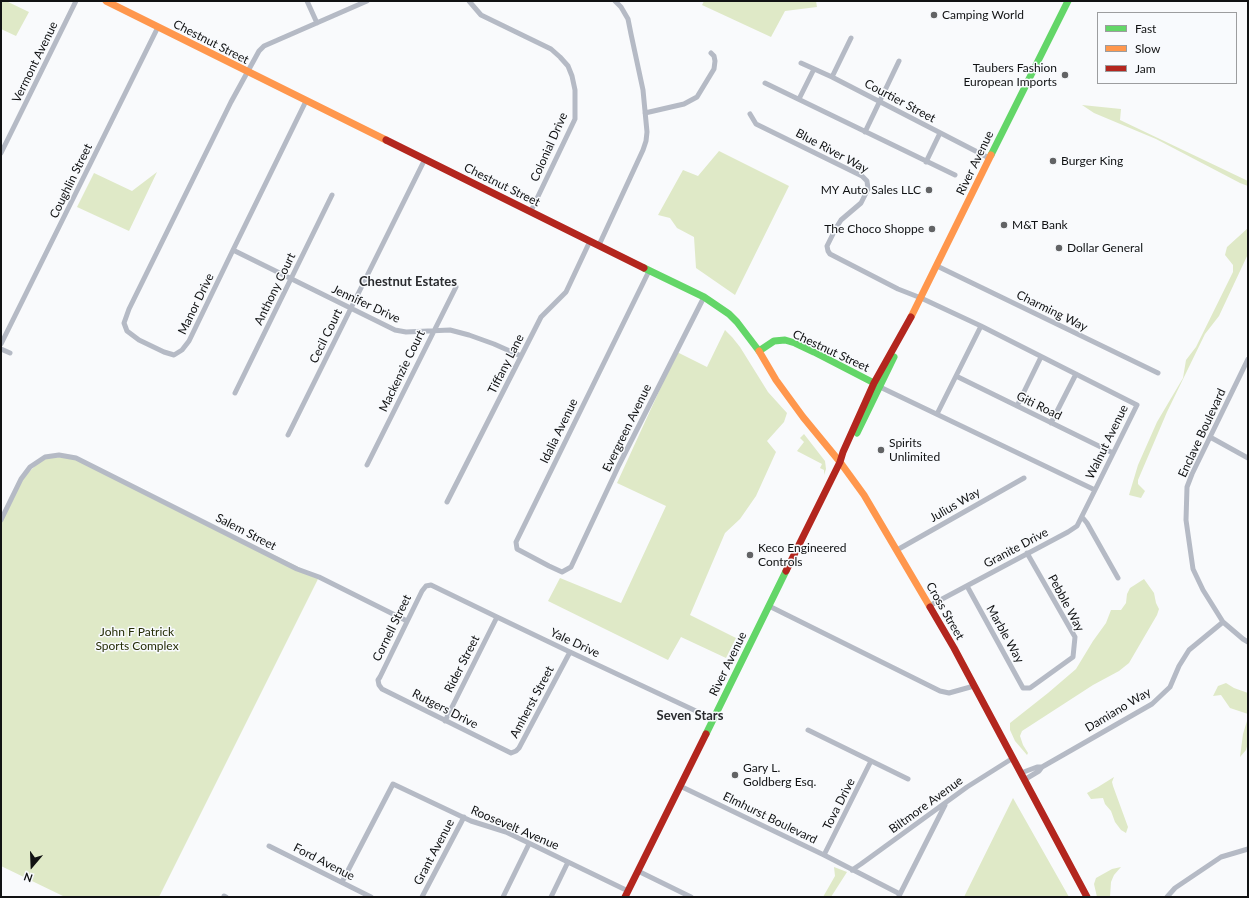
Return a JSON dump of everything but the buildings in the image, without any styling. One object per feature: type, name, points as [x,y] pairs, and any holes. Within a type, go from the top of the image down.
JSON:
[{"type":"main road","name":"Chestnut Street","points":[[106,1],[704,297],[733,318],[759,351],[774,341],[785,340],[814,352],[877,385]]},
{"type":"main road","name":"River Avenue","points":[[626,894],[840,462],[847,455],[877,385],[894,356],[902,335],[1068,1]]},
{"type":"main road","name":"Cross Street","points":[[759,351],[776,380],[864,495],[974,686],[1087,897]]},
{"type":"street","name":"Vermont Avenue","points":[[1,153],[76,1]]},
{"type":"street","points":[[307,1],[317,23]]},
{"type":"street","name":"Manor Drive","points":[[306,101],[189,341],[182,350],[174,355],[139,340],[127,331],[124,322],[129,309],[247,72],[259,51],[264,46],[367,1]]},
{"type":"street","name":"Colonial Drive","points":[[469,1],[481,15],[551,49],[560,56],[568,66],[572,76],[575,90],[575,119],[531,212]]},
{"type":"street","points":[[599,246],[643,150],[647,132],[643,90],[628,19],[621,7],[615,1]]},
{"type":"street","name":"Coughlin Street","points":[[1,344],[158,27]]},
{"type":"street","points":[[832,77],[851,38]]},
{"type":"street","points":[[645,113],[684,104],[697,97],[714,69],[715,61],[714,56],[711,53]]},
{"type":"street","points":[[865,132],[899,61]]},
{"type":"street","name":"Courtier Street","points":[[801,63],[832,77],[989,158]]},
{"type":"street","points":[[799,99],[814,69]]},
{"type":"street","points":[[765,83],[955,176]]},
{"type":"street","name":"Blue River Way","points":[[750,114],[756,124],[868,181],[868,189],[861,203],[841,220],[828,242],[828,251],[833,257],[898,289],[921,298]]},
{"type":"street","points":[[926,162],[940,133]]},
{"type":"street","name":"Cecil Court","points":[[288,435],[425,159]]},
{"type":"street","name":"Anthony Court","points":[[235,393],[332,195]]},
{"type":"street","name":"Tiffany Lane","points":[[447,502],[541,317],[566,292],[590,241]]},
{"type":"street","name":"Jennifer Drive","points":[[233,250],[395,330],[406,332],[450,330],[494,344],[521,356]]},
{"type":"street","name":"Charming Way","points":[[937,266],[1158,373]]},
{"type":"street","name":"Idalia Avenue","points":[[569,568],[562,572],[549,566],[517,549],[516,542],[649,271]]},
{"type":"street","name":"Mackenzie Court","points":[[367,465],[456,286]]},
{"type":"street","name":"Evergreen Avenue","points":[[569,568],[571,568],[619,465],[704,297]]},
{"type":"street","name":"Walnut Avenue","points":[[877,385],[1095,490],[1137,405],[981,326],[921,298]]},
{"type":"street","points":[[937,414],[981,326]]},
{"type":"street","points":[[1,349],[10,354]]},
{"type":"street","points":[[1017,406],[1042,357]]},
{"type":"street","name":"Enclave Boulevard","points":[[1248,359],[1192,474],[1187,487],[1186,520],[1193,569],[1203,590],[1223,622],[1248,642]]},
{"type":"street","points":[[1051,423],[1076,374]]},
{"type":"street","name":"Giti Road","points":[[956,376],[1113,453]]},
{"type":"street","points":[[1210,437],[1248,458]]},
{"type":"street","name":"Salem Street","points":[[1,520],[21,479],[30,467],[45,457],[59,455],[76,458],[297,569],[319,578],[407,621]]},
{"type":"street","name":"Julius Way","points":[[896,550],[1024,478]]},
{"type":"street","name":"Granite Drive","points":[[929,606],[1073,529],[1077,526],[1095,490]]},
{"type":"street","points":[[1082,517],[1087,523],[1118,578]]},
{"type":"street","name":"Pebble Way","points":[[1027,553],[1075,637],[1073,657],[1030,688],[1027,688]]},
{"type":"street","name":"Cornell Street","points":[[378,682],[422,591],[426,586],[428,586]]},
{"type":"street","name":"Yale Drive","points":[[428,586],[431,586],[713,719]]},
{"type":"street","name":"Marble Way","points":[[967,586],[1023,688],[1027,688]]},
{"type":"street","points":[[769,606],[940,691],[949,693],[974,686]]},
{"type":"street","name":"Rider Street","points":[[445,721],[497,617]]},
{"type":"street","name":"Damiano Way","points":[[1024,780],[1039,771],[1042,767],[1152,704],[1170,687],[1179,666],[1189,650],[1223,622]]},
{"type":"street","name":"Amherst Street","points":[[506,751],[511,753],[520,748],[570,652]]},
{"type":"street","name":"Rutgers Drive","points":[[378,682],[382,689],[506,751]]},
{"type":"street","points":[[808,730],[908,779]]},
{"type":"street","name":"Biltmore Avenue","points":[[852,870],[967,787],[1013,758]]},
{"type":"street","name":"Tova Drive","points":[[824,855],[871,761]]},
{"type":"street","name":"Damiano Way","points":[[1021,773],[1037,767],[1042,767]]},
{"type":"street","name":"Roosevelt Avenue","points":[[342,882],[393,784],[464,817],[506,832],[568,862],[626,894]]},
{"type":"street","name":"Elmhurst Boulevard","points":[[680,786],[824,855],[899,895]]},
{"type":"street","points":[[899,895],[946,803]]},
{"type":"street","name":"Grant Avenue","points":[[422,897],[464,817]]},
{"type":"street","points":[[503,897],[529,844]]},
{"type":"street","name":"Ford Avenue","points":[[269,846],[371,897]]},
{"type":"street","points":[[1167,897],[1175,888],[1221,857],[1248,848]]},
{"type":"street","points":[[551,897],[568,862]]},
{"type":"street","points":[[638,871],[691,897]]},
{"type":"green space","points":[[1,1],[6,1],[29,12],[16,36],[1,29]]},
{"type":"green space","points":[[704,1],[816,1],[817,7],[785,11],[771,37],[702,5]]},
{"type":"green space","points":[[1082,105],[1121,109],[1120,120],[1248,181],[1248,186],[1156,139],[1094,113]]},
{"type":"green space","points":[[719,151],[789,186],[735,295],[696,268],[694,237],[677,228],[670,218],[658,215],[683,170],[698,176]]},
{"type":"green space","points":[[157,172],[129,231],[77,207],[94,173],[132,191]]},
{"type":"green space","points":[[1248,228],[1248,254],[1219,316],[1205,334],[1167,412],[1138,480],[1138,484],[1145,491],[1141,498],[1129,495],[1138,465],[1157,422],[1183,378],[1186,360],[1196,347],[1233,272],[1233,265],[1225,255],[1227,247]]},
{"type":"green space","points":[[725,330],[740,347],[768,392],[787,413],[784,422],[767,441],[776,452],[756,496],[740,519],[725,533],[690,615],[736,638],[726,658],[681,637],[668,660],[548,601],[560,578],[621,603],[666,506],[617,483],[677,352],[707,367]]},
{"type":"green space","points":[[804,434],[825,461],[826,469],[824,475],[824,470],[820,468],[822,464],[797,451],[804,442],[800,438]]},
{"type":"green space","name":"John F Patrick Sports Complex","points":[[45,457],[76,458],[319,577],[159,897],[65,897],[1,866],[1,519],[21,479]]},
{"type":"green space","points":[[1144,579],[1154,593],[1159,609],[1129,663],[1119,671],[1093,685],[1022,731],[1020,736],[1028,753],[1027,755],[1015,741],[1010,730],[1010,723],[1076,669],[1106,623],[1111,610],[1121,610],[1126,603],[1127,594],[1130,588]]},
{"type":"green space","points":[[1226,683],[1234,688],[1248,693],[1248,714],[1230,708],[1221,695],[1213,696],[1218,686]]},
{"type":"green space","points":[[1248,714],[1248,743],[1246,750],[1240,757],[1243,734]]},
{"type":"green space","points":[[1114,777],[1112,782],[1113,786],[1128,827],[1126,833],[1121,830],[1115,822],[1111,811],[1105,804],[1103,798],[1091,799],[1087,793]]},
{"type":"green space","points":[[1013,798],[1069,897],[964,897]]},
{"type":"green space","points":[[834,867],[847,872],[831,897],[823,897],[835,876]]},
{"type":"green space","points":[[1121,867],[1114,875],[1111,882],[1110,897],[1097,897],[1094,884],[1096,878],[1112,869]]},
{"type":"traffic: fast","points":[[991,155],[1068,1]]},
{"type":"traffic: fast","points":[[644,268],[704,297],[729,314],[759,351],[774,341],[785,340],[814,352],[874,383]]},
{"type":"traffic: fast","points":[[857,433],[894,357]]},
{"type":"traffic: fast","points":[[706,734],[786,571]]},
{"type":"traffic: slow","points":[[106,1],[386,140]]},
{"type":"traffic: slow","points":[[911,317],[991,155]]},
{"type":"traffic: slow","points":[[759,351],[776,380],[864,495],[930,607]]},
{"type":"traffic: jam","points":[[386,140],[644,268]]},
{"type":"traffic: jam","points":[[786,571],[840,462],[874,383],[911,317]]},
{"type":"traffic: jam","points":[[930,607],[954,648],[1087,897]]},
{"type":"traffic: jam","points":[[625,897],[706,734]]},
{"type":"place","name":"Camping World","points":[[934,15]]},
{"type":"place","name":"Taubers Fashion European Imports","points":[[1065,75]]},
{"type":"place","name":"Burger King","points":[[1053,161]]},
{"type":"place","name":"MY Auto Sales LLC","points":[[929,190]]},
{"type":"place","name":"M&T Bank","points":[[1004,225]]},
{"type":"place","name":"The Choco Shoppe","points":[[932,229]]},
{"type":"place","name":"Dollar General","points":[[1059,248]]},
{"type":"place","name":"Spirits Unlimited","points":[[881,450]]},
{"type":"place","name":"Keco Engineered Controls","points":[[750,555]]},
{"type":"place","name":"Gary L. Goldberg Esq.","points":[[735,775]]},
{"type":"district","name":"Chestnut Estates","points":[[408,282]]},
{"type":"district","name":"Seven Stars","points":[[690,716]]}]
